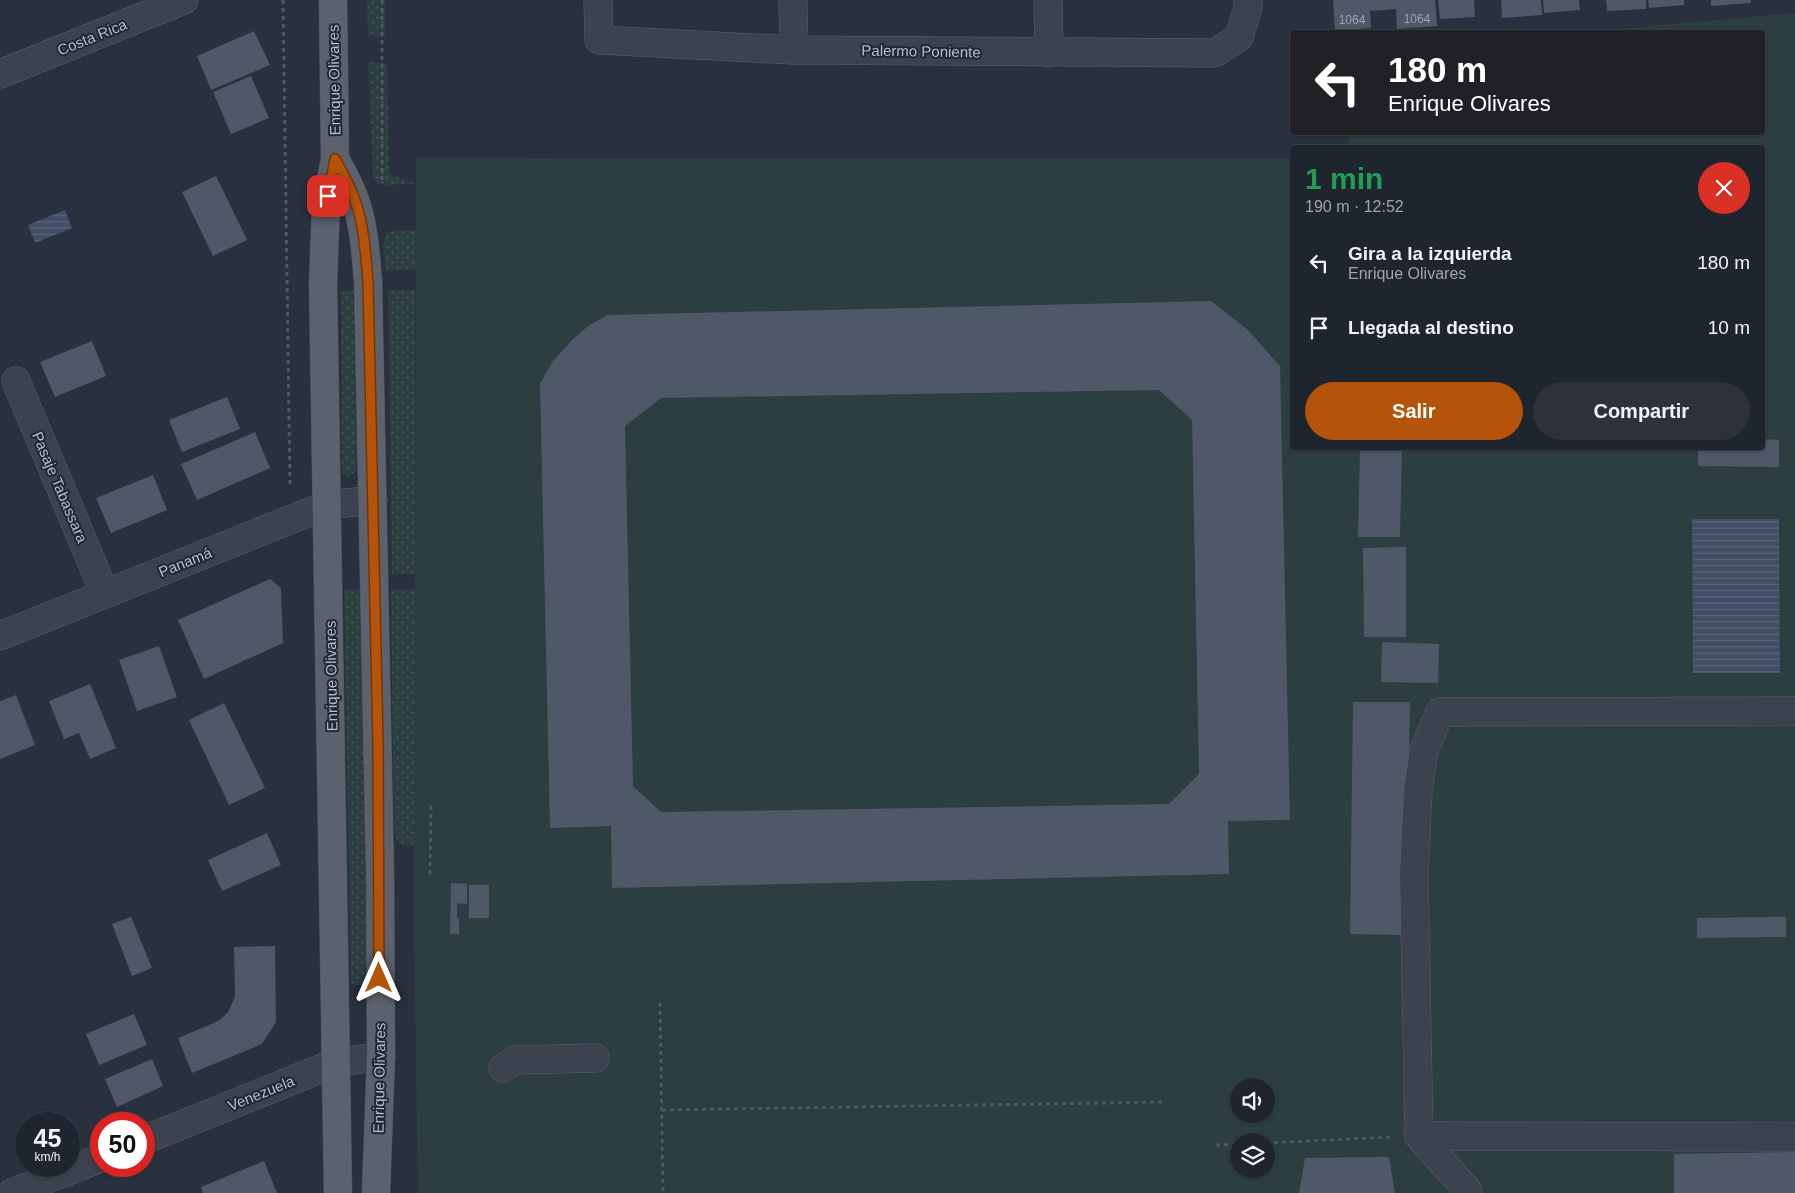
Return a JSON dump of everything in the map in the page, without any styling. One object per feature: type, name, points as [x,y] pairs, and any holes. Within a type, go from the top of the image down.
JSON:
[{"type":"main road","name":"Enrique Olivares","points":[[333,0],[335,159],[326,207],[323,282],[338,1193]]},
{"type":"main road","name":"Enrique Olivares","points":[[335,159],[349,184],[359,211],[368,282],[380,865],[381,1056],[376,1193]]},
{"type":"street","name":"Costa Rica","points":[[0,74],[184,0]]},
{"type":"street","name":"Palermo Poniente","points":[[598,0],[598,40],[794,50],[1048,53],[1215,53],[1239,37],[1248,7],[1248,0]]},
{"type":"street","points":[[793,0],[794,50]]},
{"type":"street","points":[[1048,0],[1048,53]]},
{"type":"street","name":"Pasaje Tabassara","points":[[16,381],[105,594]]},
{"type":"street","name":"Panamá","points":[[0,636],[327,505],[373,500]]},
{"type":"street","points":[[1468,1193],[1419,1136],[1414,873],[1418,791],[1424,750],[1440,712],[1795,711]]},
{"type":"street","name":"Venezuela","points":[[155,1136],[336,1063],[381,1056]]},
{"type":"street","points":[[503,1068],[515,1060],[595,1058]]},
{"type":"street","points":[[1419,1136],[1795,1137]]},
{"type":"street","points":[[12,1193],[90,1162]]},
{"type":"path","points":[[283,0],[290,484]]},
{"type":"path","points":[[430,874],[431,802]]},
{"type":"path","points":[[660,1003],[663,1193]]},
{"type":"path","points":[[662,1110],[1164,1102]]},
{"type":"path","points":[[1275,1143],[1419,1136]]},
{"type":"path","points":[[1216,1145],[1230,1144]]},
{"type":"shaded area","points":[[367,0],[385,0],[385,37],[368,36]]},
{"type":"shaded area","points":[[1795,13],[1795,1193],[418,1193],[414,934],[416,158],[1290,159],[1290,450],[1765,450],[1765,145],[1348,145],[1349,135],[1765,135],[1765,30],[1605,30]]},
{"type":"shaded area","points":[[368,62],[387,63],[389,174],[416,184],[381,185],[375,182],[373,175]]},
{"type":"shaded area","points":[[416,230],[416,270],[386,271],[384,249],[386,234],[389,231]]},
{"type":"shaded area","points":[[388,290],[415,290],[415,574],[392,574]]},
{"type":"shaded area","points":[[353,291],[357,462],[356,472],[348,477],[342,472],[341,292]]},
{"type":"shaded area","points":[[344,589],[360,589],[367,977],[364,984],[360,986],[352,984],[351,981]]},
{"type":"shaded area","points":[[391,589],[415,589],[414,840],[416,846],[408,846],[398,842],[394,832]]},
{"type":"water","points":[[65,210],[72,228],[35,243],[28,225]]},
{"type":"water","points":[[1692,519],[1779,519],[1780,673],[1693,673]]},
{"type":"building","points":[[1333,0],[1435,0],[1437,26],[1397,29],[1396,9],[1370,11],[1371,28],[1335,30]]},
{"type":"building","points":[[1438,0],[1474,0],[1475,17],[1440,19]]},
{"type":"building","points":[[1501,0],[1541,0],[1542,15],[1502,18]]},
{"type":"building","points":[[1543,0],[1579,0],[1580,10],[1544,13]]},
{"type":"building","points":[[1606,0],[1646,0],[1646,9],[1607,11]]},
{"type":"building","points":[[1648,0],[1684,0],[1684,5],[1649,8]]},
{"type":"building","points":[[1711,0],[1751,0],[1751,3],[1711,6]]},
{"type":"building","points":[[254,31],[270,65],[211,90],[197,56]]},
{"type":"building","points":[[251,76],[269,118],[231,134],[213,92]]},
{"type":"building","points":[[216,176],[247,240],[213,256],[182,192]]},
{"type":"building","points":[[1211,301],[1248,330],[1280,366],[1290,820],[1228,821],[1229,874],[612,888],[611,826],[550,828],[540,384],[553,361],[572,340],[588,326],[607,315]],"holes":[[[1159,390],[1192,420],[1199,774],[1169,804],[661,812],[633,786],[625,426],[661,398]]]},
{"type":"building","points":[[92,341],[106,376],[55,397],[40,362]]},
{"type":"building","points":[[227,397],[240,429],[182,452],[169,420]]},
{"type":"building","points":[[255,432],[270,468],[197,500],[181,464]]},
{"type":"building","points":[[1765,439],[1779,440],[1779,467],[1698,466],[1698,450],[1765,450]]},
{"type":"building","points":[[1360,450],[1402,450],[1400,537],[1358,537]]},
{"type":"building","points":[[153,475],[167,510],[111,533],[96,498]]},
{"type":"building","points":[[1406,547],[1406,637],[1364,637],[1363,548]]},
{"type":"building","points":[[270,579],[281,588],[283,643],[204,679],[178,620]]},
{"type":"building","points":[[1382,642],[1439,644],[1438,683],[1381,682]]},
{"type":"building","points":[[159,646],[177,697],[137,711],[119,660]]},
{"type":"building","points":[[90,684],[116,748],[90,759],[79,733],[64,739],[49,701]]},
{"type":"building","points":[[16,695],[35,745],[0,759],[0,701]]},
{"type":"building","points":[[1353,702],[1410,702],[1406,935],[1350,934]]},
{"type":"building","points":[[224,703],[265,788],[229,805],[189,720]]},
{"type":"building","points":[[267,833],[281,865],[222,891],[208,860]]},
{"type":"building","points":[[451,883],[467,884],[467,904],[457,903],[459,934],[450,934]]},
{"type":"building","points":[[469,885],[489,885],[489,918],[469,918]]},
{"type":"building","points":[[131,917],[152,968],[132,976],[112,924]]},
{"type":"building","points":[[1786,917],[1786,937],[1697,938],[1697,918]]},
{"type":"building","points":[[275,946],[276,1022],[262,1044],[192,1073],[178,1038],[214,1023],[228,1012],[235,997],[234,947]]},
{"type":"building","points":[[134,1014],[147,1045],[99,1065],[86,1034]]},
{"type":"building","points":[[152,1059],[163,1086],[117,1107],[105,1079]]},
{"type":"building","points":[[1795,1152],[1795,1193],[1674,1193],[1674,1154]]},
{"type":"building","points":[[1389,1157],[1395,1193],[1299,1193],[1305,1158]]},
{"type":"building","points":[[264,1161],[277,1193],[203,1193],[201,1187]]},
{"type":"route","points":[[328,196],[335,159],[349,184],[359,211],[368,282],[378,743],[379,978]]}]
